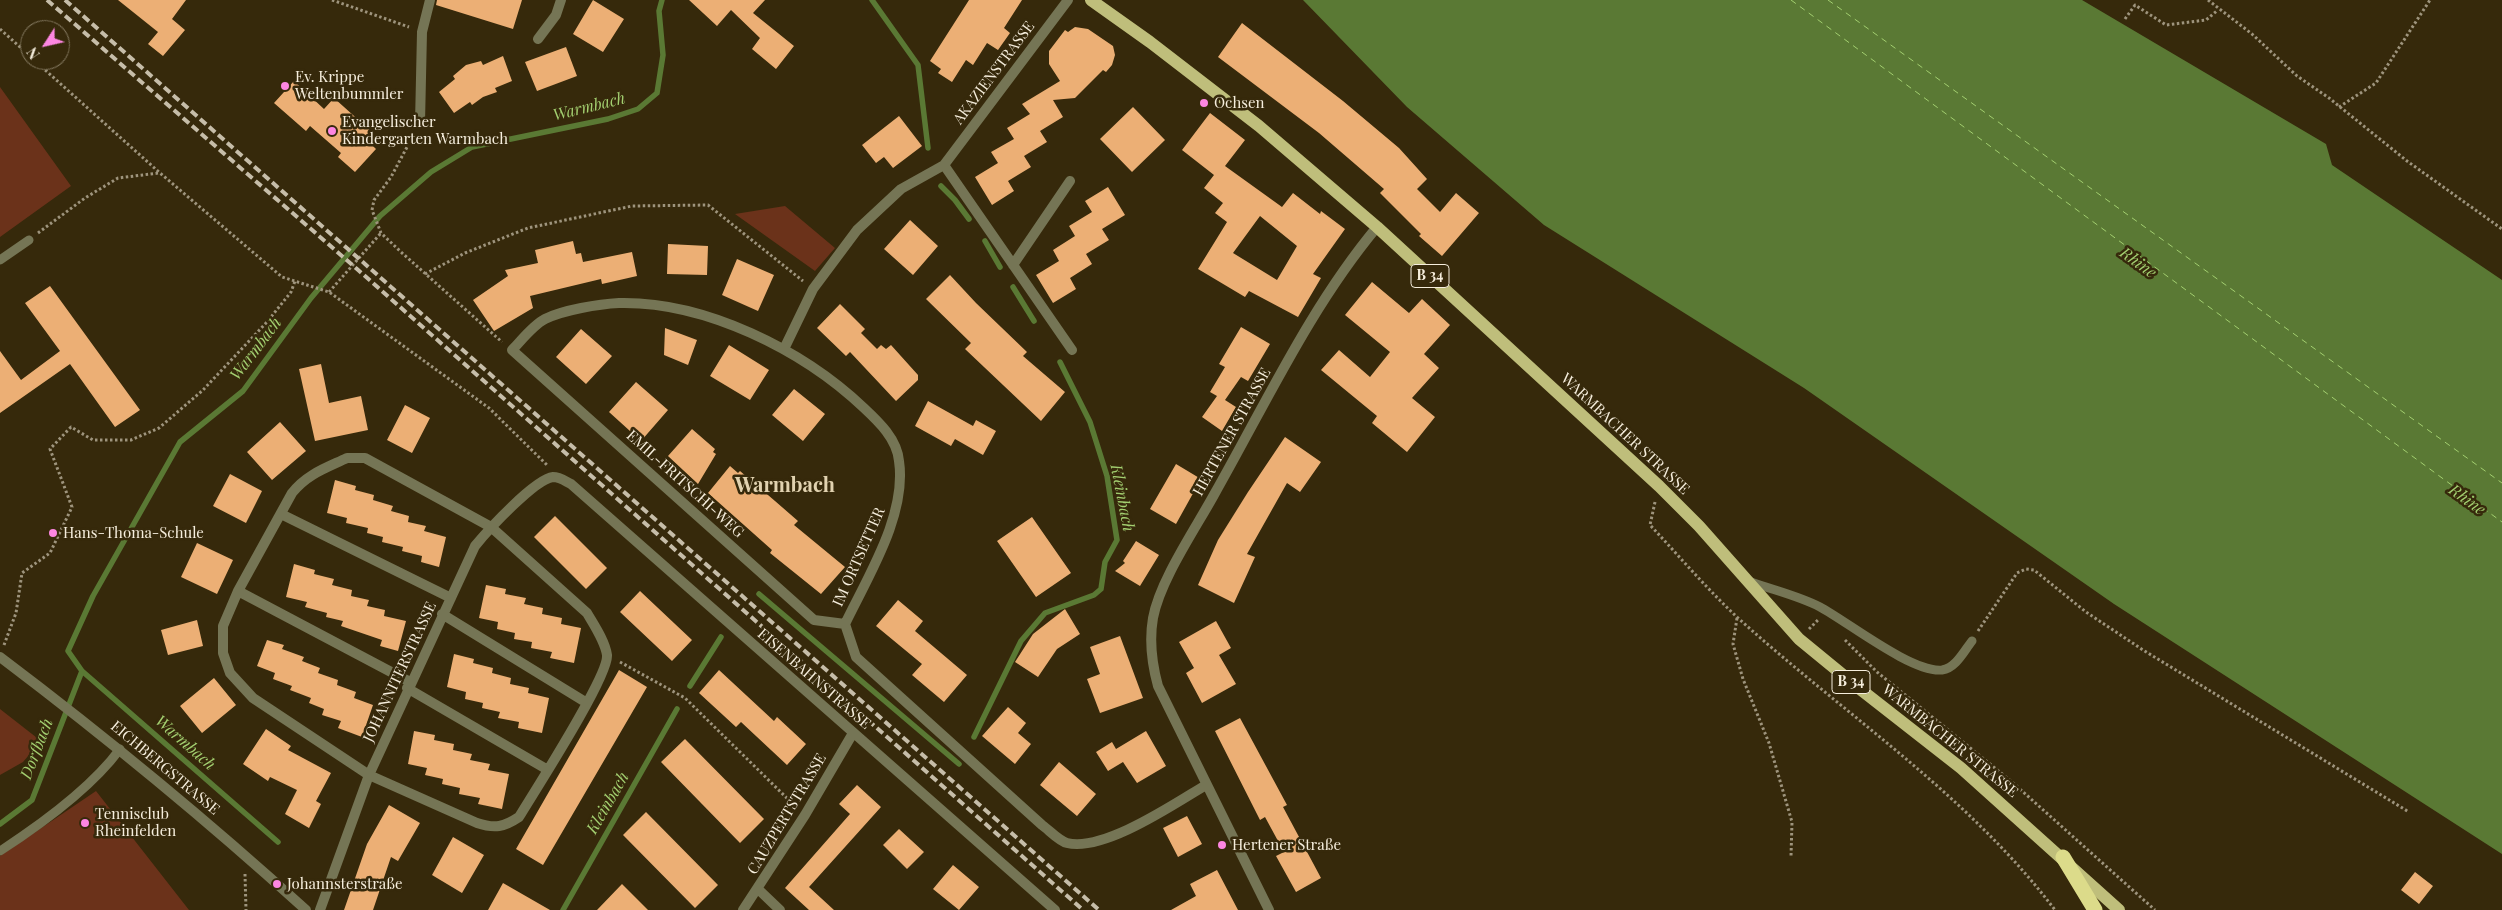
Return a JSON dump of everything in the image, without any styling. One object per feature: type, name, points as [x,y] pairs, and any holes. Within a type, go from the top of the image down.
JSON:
[{"type":"highway","points":[[2063,858],[2095,910]]},
{"type":"main road","name":"WARMBACHER STRASSE","points":[[1090,0],[1223,97],[1377,227],[1659,486],[1699,526],[1800,639],[1860,689],[1961,768],[2119,910]]},
{"type":"street","points":[[420,123],[422,32],[430,0]]},
{"type":"street","points":[[538,39],[556,15],[561,0]]},
{"type":"street","name":"AKAZIENSTRASSE","points":[[784,349],[813,289],[857,230],[901,189],[944,165],[1068,0]]},
{"type":"street","points":[[944,165],[1072,350]]},
{"type":"street","points":[[1014,265],[1070,181]]},
{"type":"street","name":"HERTENER STRASSE","points":[[1269,910],[1158,686],[1153,668],[1151,644],[1153,618],[1175,566],[1316,313],[1355,252],[1377,227]]},
{"type":"street","name":"IM ORTSETTER","points":[[512,350],[544,320],[586,308],[617,303],[656,304],[727,324],[784,349],[842,387],[885,428],[900,459],[899,503],[845,624],[856,657],[1042,825],[1066,843],[1094,843],[1136,825],[1206,785]]},
{"type":"street","name":"EMIL-FRITSCHI-WEG","points":[[512,350],[814,620],[845,624]]},
{"type":"street","points":[[348,458],[365,458],[491,527],[588,613],[607,655],[601,675],[587,703],[519,817],[506,826],[492,828],[369,775],[253,698],[230,673],[223,653],[223,626],[238,591],[292,493],[311,474],[348,458]]},
{"type":"street","name":"JOHANNITERSTRASSE","points":[[320,910],[369,775],[409,685],[475,546],[491,527],[539,483],[551,477]]},
{"type":"street","name":"EISENBAHNSTRASSE","points":[[551,477],[559,477],[571,484],[1055,910]]},
{"type":"street","points":[[281,514],[451,598]]},
{"type":"street","points":[[238,591],[409,685],[548,770]]},
{"type":"street","points":[[442,614],[587,703]]},
{"type":"street","name":"EICHBERGSTRASSE","points":[[2,652],[244,854],[306,910]]},
{"type":"street","name":"CAUZPERTSTRASSE","points":[[743,910],[758,890],[805,815],[853,733]]},
{"type":"street","points":[[758,890],[780,910]]},
{"type":"lane","points":[[0,260],[29,240]]},
{"type":"lane","points":[[1750,582],[1819,607],[1904,658],[1934,670],[1948,669],[1957,661],[1972,641]]},
{"type":"lane","points":[[0,851],[25,835],[106,768],[120,749]]},
{"type":"path","points":[[332,0],[422,32]]},
{"type":"path","points":[[2208,0],[2218,10],[2252,34],[2296,76],[2339,107],[2407,161],[2502,229]]},
{"type":"path","points":[[2339,107],[2376,83],[2430,0]]},
{"type":"path","points":[[2125,19],[2134,5],[2166,25],[2206,20],[2218,10]]},
{"type":"path","points":[[0,30],[20,47]]},
{"type":"path","points":[[45,70],[160,173],[282,277],[327,291],[489,408],[547,462],[551,477]]},
{"type":"path","points":[[420,123],[390,177],[374,200],[372,210],[378,225],[381,232],[425,274],[512,350]]},
{"type":"path","points":[[29,240],[85,198],[118,178],[160,173]]},
{"type":"path","points":[[425,274],[466,253],[528,228],[632,206],[708,205],[813,289]]},
{"type":"path","points":[[327,291],[381,232]]},
{"type":"path","points":[[2,652],[16,613],[22,573],[50,553],[72,507],[50,449],[71,428],[93,440],[131,440],[159,428],[203,390],[267,322],[291,292],[294,281]]},
{"type":"path","points":[[1659,486],[1650,525],[1737,617],[1912,763],[1997,842],[2054,910]]},
{"type":"path","points":[[1972,641],[2017,573],[2026,569],[2034,570],[2086,612],[2143,650],[2409,812]]},
{"type":"path","points":[[1737,617],[1733,644],[1743,679],[1769,743],[1792,822],[1791,856]]},
{"type":"path","points":[[1800,639],[1820,619],[1826,624]]},
{"type":"path","points":[[1839,635],[1877,672],[2012,782],[2155,910]]},
{"type":"path","points":[[607,655],[685,698],[805,815]]},
{"type":"path","points":[[244,854],[246,910]]},
{"type":"shaded area","points":[[0,87],[71,186],[0,237]]},
{"type":"shaded area","points":[[785,206],[835,248],[815,271],[735,214]]},
{"type":"shaded area","points":[[0,709],[41,741],[23,762],[0,775]]},
{"type":"shaded area","name":"Tennisclub Rheinfelden","points":[[96,791],[189,910],[0,910],[0,856]]},
{"type":"water","name":"Rhine","points":[[1303,0],[2082,0],[2326,144],[2332,165],[2502,280],[2502,854],[2114,604],[1804,388],[1544,225],[1407,107]]},
{"type":"building","points":[[118,0],[186,0],[172,19],[185,30],[163,56],[148,44],[158,32]]},
{"type":"building","points":[[437,0],[522,0],[513,29],[436,5]]},
{"type":"building","points":[[593,0],[624,19],[603,52],[573,34]]},
{"type":"building","points":[[689,0],[765,0],[753,13],[794,46],[776,69],[752,49],[760,38],[731,10],[717,26]]},
{"type":"building","points":[[969,0],[1022,0],[1004,28],[1010,33],[998,50],[987,43],[973,65],[966,60],[952,82],[938,73],[941,69],[930,61]]},
{"type":"building","points":[[1242,23],[1343,101],[1399,148],[1427,179],[1417,189],[1440,212],[1456,193],[1479,213],[1442,256],[1419,236],[1421,234],[1380,193],[1384,189],[1319,133],[1218,57]]},
{"type":"building","points":[[1075,27],[1088,29],[1113,46],[1115,55],[1112,65],[1106,72],[1103,70],[1075,98],[1053,100],[1063,117],[1040,131],[1047,142],[1024,156],[1031,167],[1008,181],[1014,191],[992,205],[975,177],[998,163],[991,152],[1014,139],[1007,128],[1030,114],[1022,104],[1060,81],[1049,64],[1049,51],[1065,30],[1068,32]]},
{"type":"building","points":[[566,47],[577,76],[537,91],[525,62]]},
{"type":"building","points":[[503,56],[512,81],[495,88],[497,92],[483,97],[472,105],[470,102],[454,113],[439,92],[455,79],[453,76],[466,65],[481,61],[483,65]]},
{"type":"building","points":[[294,81],[324,109],[334,98],[373,133],[367,140],[376,149],[355,172],[338,157],[341,153],[310,126],[306,131],[274,103]]},
{"type":"building","points":[[1133,107],[1165,140],[1132,172],[1100,139]]},
{"type":"building","points":[[1210,113],[1245,140],[1225,166],[1282,207],[1293,193],[1320,214],[1321,211],[1345,229],[1313,274],[1321,278],[1298,317],[1249,291],[1245,297],[1198,269],[1227,222],[1215,213],[1223,203],[1204,188],[1214,175],[1182,150]],"holes":[[[1260,216],[1297,246],[1277,280],[1233,253]]]},
{"type":"building","points":[[899,116],[922,146],[893,168],[884,157],[876,163],[862,145]]},
{"type":"building","points":[[1108,187],[1125,215],[1102,229],[1109,240],[1086,254],[1092,264],[1070,278],[1076,289],[1053,303],[1036,275],[1059,261],[1053,250],[1075,236],[1069,226],[1092,212],[1085,201]]},
{"type":"building","points":[[910,220],[938,246],[913,275],[884,249]]},
{"type":"building","points":[[573,241],[576,254],[581,253],[583,262],[632,252],[637,276],[602,284],[601,279],[530,296],[533,308],[494,331],[473,300],[508,276],[505,270],[538,263],[535,250]]},
{"type":"building","points":[[668,244],[708,246],[707,275],[667,274]]},
{"type":"building","points":[[737,259],[774,275],[758,311],[722,295]]},
{"type":"building","points":[[950,275],[1027,352],[1023,356],[1065,392],[1041,421],[965,349],[971,343],[926,299]]},
{"type":"building","points":[[1372,282],[1409,313],[1422,299],[1450,325],[1424,354],[1439,368],[1412,398],[1435,417],[1407,452],[1372,423],[1377,416],[1321,370],[1339,350],[1370,377],[1390,352],[1345,315]]},
{"type":"building","points":[[50,286],[140,410],[115,427],[70,364],[0,413],[0,351],[21,380],[60,351],[25,303]]},
{"type":"building","points":[[840,304],[865,329],[861,333],[877,349],[881,345],[886,349],[891,345],[918,375],[918,380],[896,401],[850,352],[846,356],[817,328]]},
{"type":"building","points":[[1241,327],[1270,344],[1248,381],[1241,377],[1225,400],[1236,407],[1222,431],[1202,417],[1217,396],[1210,392],[1225,367],[1219,364]]},
{"type":"building","points":[[665,328],[697,340],[688,365],[664,355]]},
{"type":"building","points":[[581,329],[612,356],[586,384],[556,357]]},
{"type":"building","points":[[729,345],[769,370],[750,400],[710,376]]},
{"type":"building","points":[[321,364],[329,403],[361,396],[368,430],[315,441],[299,369]]},
{"type":"building","points":[[636,382],[668,410],[641,441],[609,412]]},
{"type":"building","points":[[794,389],[825,414],[803,441],[772,415]]},
{"type":"building","points":[[928,401],[973,426],[976,420],[996,431],[983,455],[955,439],[951,446],[915,426]]},
{"type":"building","points":[[405,405],[430,418],[412,453],[387,440]]},
{"type":"building","points":[[280,422],[306,451],[272,480],[247,452]]},
{"type":"building","points":[[692,429],[715,449],[713,452],[716,454],[698,484],[668,456]]},
{"type":"building","points":[[1285,437],[1321,462],[1300,492],[1287,483],[1247,554],[1255,557],[1234,603],[1198,585],[1218,540]]},
{"type":"building","points":[[1176,464],[1201,479],[1176,524],[1150,509]]},
{"type":"building","points":[[730,466],[738,473],[740,471],[798,521],[794,525],[845,567],[821,594],[770,553],[772,550],[708,493]]},
{"type":"building","points":[[230,474],[262,491],[246,523],[213,506]]},
{"type":"building","points":[[335,480],[356,486],[355,490],[374,495],[373,500],[393,506],[391,511],[409,516],[408,522],[426,526],[424,531],[446,537],[439,567],[421,562],[422,556],[402,551],[403,547],[382,542],[383,537],[367,533],[368,528],[346,523],[347,518],[327,513]]},
{"type":"building","points":[[555,516],[607,568],[586,589],[534,537]]},
{"type":"building","points":[[1032,517],[1071,573],[1036,597],[997,541]]},
{"type":"building","points":[[1136,541],[1159,555],[1140,586],[1115,571],[1125,563],[1123,561]]},
{"type":"building","points":[[197,543],[233,560],[217,594],[181,577]]},
{"type":"building","points":[[294,564],[315,570],[314,574],[334,579],[332,585],[352,590],[351,596],[369,600],[367,606],[385,610],[384,616],[406,621],[398,651],[380,646],[382,640],[341,626],[343,621],[326,617],[327,613],[305,607],[307,602],[286,597]]},
{"type":"building","points":[[486,585],[506,589],[505,594],[526,598],[524,604],[543,608],[542,614],[562,618],[561,624],[581,628],[574,663],[550,658],[552,652],[531,648],[532,642],[514,639],[515,633],[497,629],[498,622],[479,618]]},
{"type":"building","points":[[640,591],[692,640],[672,661],[620,612]]},
{"type":"building","points":[[898,600],[923,621],[915,631],[967,675],[944,702],[912,675],[922,664],[876,626]]},
{"type":"building","points":[[1065,609],[1080,634],[1057,649],[1038,677],[1015,662],[1033,634]]},
{"type":"building","points":[[197,620],[203,646],[168,655],[161,630]]},
{"type":"building","points":[[1216,621],[1231,648],[1219,655],[1236,684],[1202,703],[1186,673],[1194,668],[1179,642]]},
{"type":"building","points":[[1120,636],[1143,698],[1100,713],[1087,679],[1100,674],[1090,647]]},
{"type":"building","points":[[267,640],[284,645],[282,649],[304,657],[302,661],[320,668],[318,673],[338,680],[337,685],[356,692],[354,698],[373,705],[362,737],[338,728],[341,721],[322,715],[324,709],[309,703],[311,698],[290,690],[292,686],[273,679],[275,673],[257,666]]},
{"type":"building","points":[[454,654],[474,659],[473,663],[493,668],[492,673],[511,678],[510,684],[529,688],[528,693],[549,698],[542,733],[518,728],[519,722],[498,718],[500,712],[482,708],[483,703],[465,699],[466,692],[447,687]]},
{"type":"building","points":[[619,670],[647,687],[543,865],[516,849]]},
{"type":"building","points":[[719,670],[774,721],[777,717],[806,744],[787,765],[741,722],[736,727],[699,693]]},
{"type":"building","points":[[214,678],[236,705],[202,733],[180,706]]},
{"type":"building","points":[[1008,707],[1026,723],[1018,733],[1031,744],[1015,764],[982,736]]},
{"type":"building","points":[[1240,718],[1287,805],[1283,807],[1321,878],[1296,892],[1276,856],[1284,852],[1265,817],[1260,820],[1215,731]]},
{"type":"building","points":[[266,729],[291,746],[288,750],[331,773],[316,801],[321,804],[309,828],[285,814],[297,790],[270,777],[268,781],[243,764]]},
{"type":"building","points":[[414,731],[435,735],[434,740],[454,744],[453,750],[472,754],[470,760],[490,764],[488,770],[509,774],[502,809],[478,804],[480,798],[459,794],[460,788],[442,784],[443,779],[425,775],[427,768],[408,764]]},
{"type":"building","points":[[1146,731],[1166,766],[1137,783],[1123,762],[1108,771],[1096,752],[1112,742],[1116,749]]},
{"type":"building","points":[[685,739],[764,819],[740,843],[661,762]]},
{"type":"building","points":[[1059,762],[1096,794],[1077,816],[1040,785]]},
{"type":"building","points":[[857,785],[881,807],[809,887],[834,910],[809,910],[785,888],[850,814],[839,804]]},
{"type":"building","points":[[389,805],[420,823],[398,861],[391,857],[373,910],[344,910],[367,844]]},
{"type":"building","points":[[646,812],[718,885],[695,908],[623,835]]},
{"type":"building","points":[[1187,816],[1202,844],[1178,857],[1163,828]]},
{"type":"building","points":[[899,829],[924,852],[907,869],[883,845]]},
{"type":"building","points":[[453,837],[484,855],[462,893],[432,875]]},
{"type":"building","points":[[953,865],[979,887],[959,910],[933,889]]},
{"type":"building","points":[[1217,870],[1238,910],[1171,910],[1196,896],[1190,884]]},
{"type":"building","points":[[2415,872],[2433,886],[2419,904],[2401,890]]},
{"type":"building","points":[[503,883],[550,910],[488,910]]},
{"type":"building","points":[[622,884],[648,910],[597,910]]},
{"type":"waterway","name":"Warmbach","points":[[278,842],[82,671],[68,651],[93,596],[180,442],[243,391],[311,298],[380,216],[431,172],[472,147],[608,119],[638,109],[657,93],[663,55],[659,11],[662,0]]},
{"type":"waterway","points":[[872,0],[918,65],[928,148]]},
{"type":"waterway","points":[[941,186],[955,200],[969,219]]},
{"type":"waterway","points":[[985,241],[1000,267]]},
{"type":"waterway","points":[[1013,287],[1034,321]]},
{"type":"waterway","name":"Kleinbach","points":[[974,737],[1021,641],[1045,613],[1094,595],[1101,589],[1105,562],[1117,540],[1107,476],[1090,422],[1060,362]]},
{"type":"waterway","name":"Kleinbach","points":[[759,594],[959,764]]},
{"type":"waterway","name":"Kleinbach","points":[[690,686],[721,637]]},
{"type":"waterway","name":"Dorfbach","points":[[0,824],[32,800],[82,671]]},
{"type":"waterway","name":"Kleinbach","points":[[563,910],[677,709]]},
{"type":"ferry route","points":[[1791,0],[2502,522]]},
{"type":"ferry route","points":[[1828,0],[2502,483]]},
{"type":"railway","points":[[47,0],[357,269],[1083,910]]},
{"type":"railway","points":[[65,0],[1099,910]]},
{"type":"place","name":"Ev. Krippe Weltenbummler","points":[[285,86]]},
{"type":"place","name":"Ochsen","points":[[1204,103]]},
{"type":"place","name":"Evangelischer Kindergarten Warmbach","points":[[332,131]]},
{"type":"place","name":"Hans-Thoma-Schule","points":[[53,533]]},
{"type":"place","name":"Tennisclub Rheinfelden","points":[[85,823]]},
{"type":"place","name":"Hertener Straße","points":[[1222,845]]},
{"type":"place","name":"Johannsterstraße","points":[[277,884]]},
{"type":"district","name":"Warmbach","points":[[785,486]]}]
